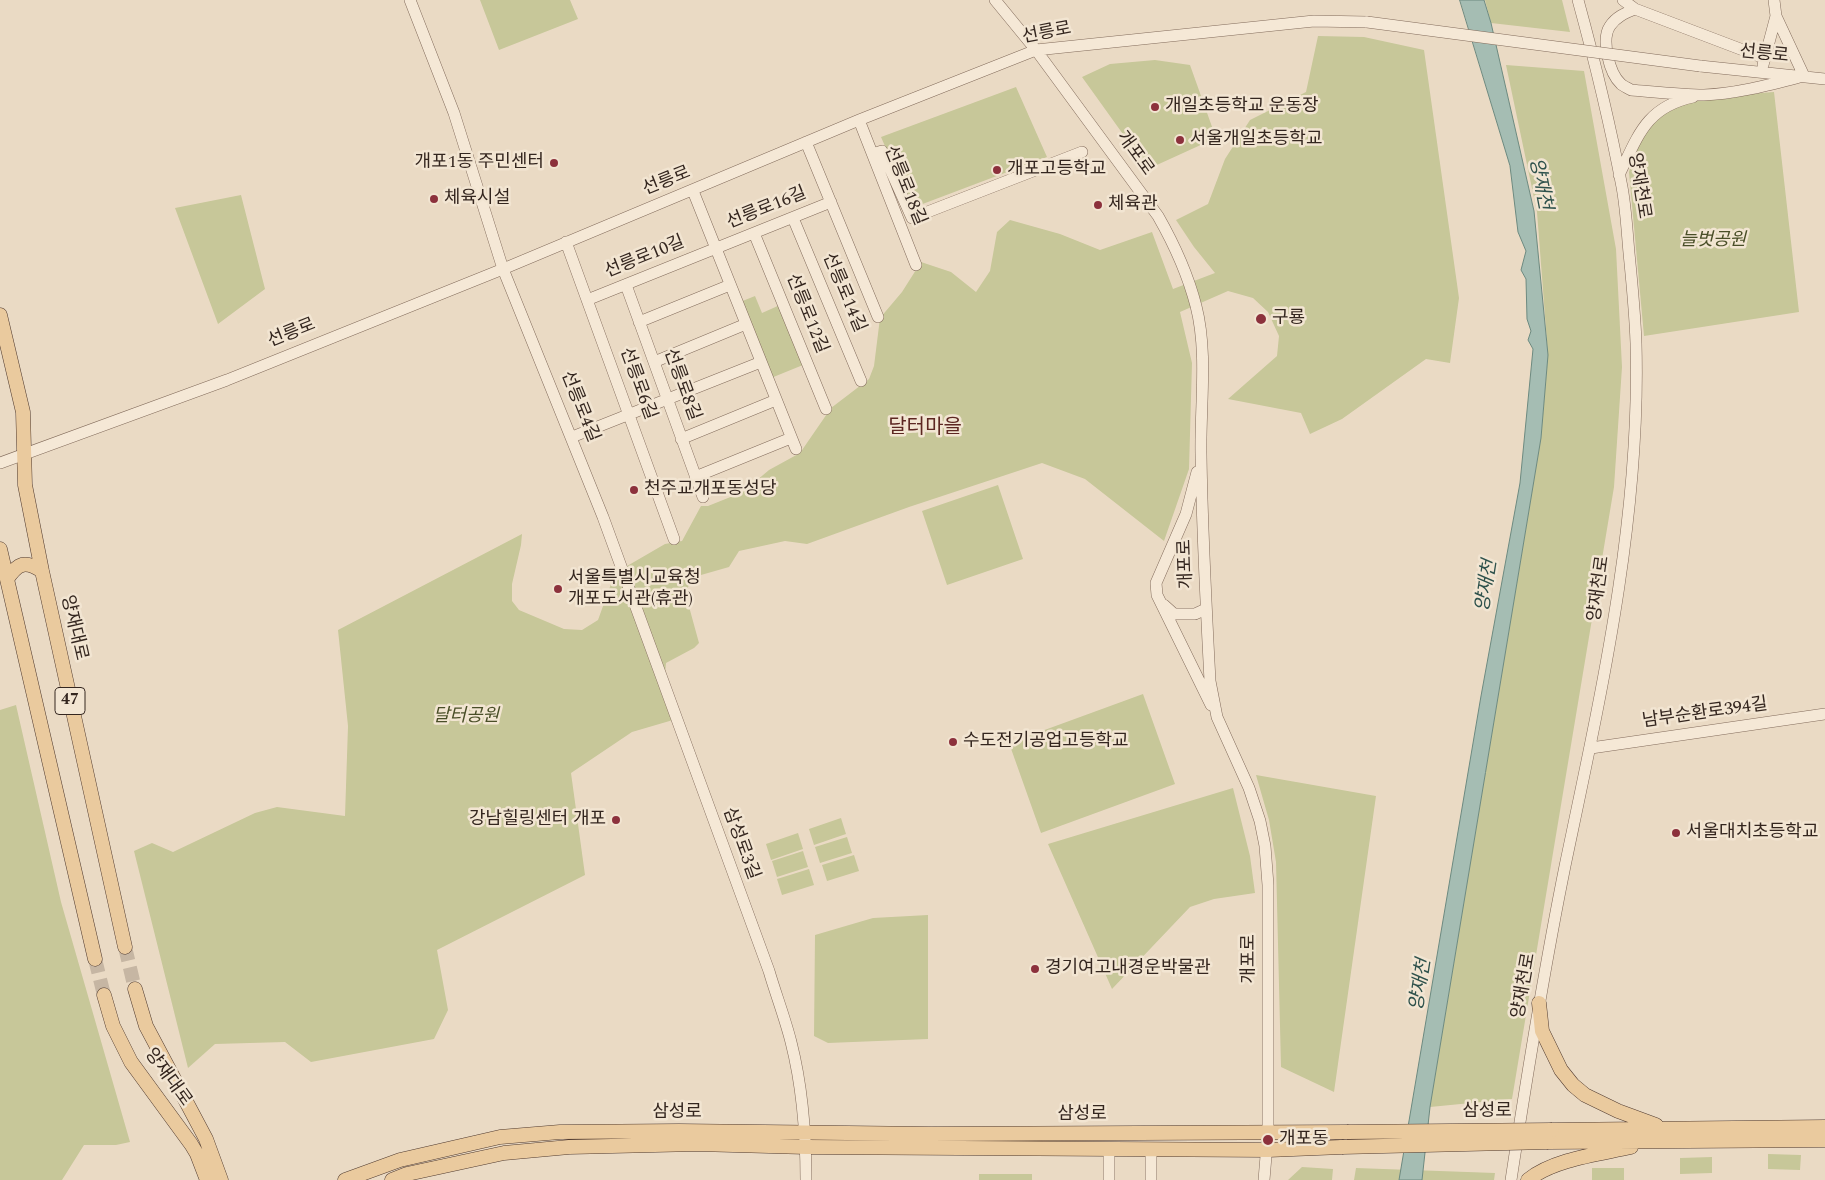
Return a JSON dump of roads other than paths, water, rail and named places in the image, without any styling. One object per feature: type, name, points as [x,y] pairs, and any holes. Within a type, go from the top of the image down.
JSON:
[{"type":"main road","name":"양재대로","points":[[0,315],[23,412],[25,485],[42,571],[125,947]]},
{"type":"main road","name":"47","points":[[0,549],[95,959]]},
{"type":"main road","points":[[7,579],[14,568],[23,564],[32,565],[42,571]]},
{"type":"main road","name":"양재대로","points":[[135,989],[146,1026],[206,1139],[221,1180]]},
{"type":"main road","name":"양재대로","points":[[104,995],[113,1026],[131,1062],[192,1144],[207,1180]]},
{"type":"main road","points":[[1539,1003],[1542,1030],[1561,1070],[1573,1085],[1585,1095],[1663,1134]]},
{"type":"main road","name":"삼성로","points":[[392,1180],[407,1174],[504,1153],[569,1147],[697,1144],[806,1147],[1268,1150],[1550,1136],[1663,1134],[1825,1127]]},
{"type":"main road","name":"삼성로","points":[[345,1180],[400,1160],[500,1137],[560,1132],[941,1134],[1347,1132],[1550,1136]]},
{"type":"main road","points":[[1528,1180],[1542,1171],[1565,1163],[1663,1134]]},
{"type":"main road","name":"삼성로","points":[[1663,1134],[1825,1140]]},
{"type":"street","name":"선릉로4길","points":[[410,0],[454,113],[504,269],[572,437],[618,560]]},
{"type":"street","name":"개포로","points":[[995,0],[1036,50],[1158,216],[1172,240],[1197,307],[1202,355],[1201,453],[1210,681],[1217,717],[1249,788],[1260,821],[1268,885],[1268,1150],[1264,1180]]},
{"type":"street","name":"양재천로","points":[[1512,1180],[1539,1003],[1590,748],[1616,603],[1630,497],[1635,427],[1635,316],[1622,190],[1610,125],[1578,0]]},
{"type":"street","points":[[1623,0],[1635,9],[1764,58]]},
{"type":"street","points":[[1619,174],[1644,126],[1656,113],[1673,103],[1704,95],[1767,85],[1804,76],[1776,16],[1774,0]]},
{"type":"street","points":[[1635,9],[1619,16],[1609,27],[1605,41],[1614,74],[1621,84],[1631,90],[1704,95]]},
{"type":"street","points":[[1761,72],[1776,16]]},
{"type":"street","name":"선릉로","points":[[0,463],[227,380],[504,269],[859,120],[1036,50],[1314,20],[1367,22],[1700,66],[1825,79]]},
{"type":"street","name":"선릉로18길","points":[[859,120],[916,265]]},
{"type":"street","name":"선릉로16길","points":[[806,142],[878,317]]},
{"type":"street","points":[[876,153],[882,151],[912,218],[1082,152]]},
{"type":"street","points":[[693,190],[794,444],[695,477]]},
{"type":"street","name":"선릉로16길","points":[[716,248],[831,202]]},
{"type":"street","name":"선릉로14길","points":[[793,218],[861,381]]},
{"type":"street","name":"선릉로12길","points":[[754,233],[826,409]]},
{"type":"street","name":"선릉로6길","points":[[566,242],[674,539]]},
{"type":"street","name":"선릉로10길","points":[[587,300],[716,248]]},
{"type":"street","name":"선릉로8길","points":[[626,285],[703,498]]},
{"type":"street","points":[[639,322],[730,285]]},
{"type":"street","points":[[654,362],[746,324]]},
{"type":"street","points":[[572,437],[761,362]]},
{"type":"street","points":[[681,439],[776,400]]},
{"type":"street","points":[[1201,453],[1194,489],[1186,514],[1156,583],[1157,595],[1217,717]]},
{"type":"street","name":"삼성로3길","points":[[618,560],[791,1040],[806,1147],[806,1180]]},
{"type":"street","points":[[1161,603],[1174,614],[1195,614],[1206,609]]},
{"type":"street","name":"남부순환로394길","points":[[1590,748],[1825,714]]},
{"type":"street","points":[[1151,1149],[1151,1180]]},
{"type":"street","points":[[1109,1150],[1109,1180]]},
{"type":"tunnel","points":[[125,947],[135,989]]},
{"type":"tunnel","points":[[95,959],[104,995]]},
{"type":"place","name":"개일초등학교 운동장","points":[[1155,107]]},
{"type":"place","name":"서울개일초등학교","points":[[1180,140]]},
{"type":"place","name":"개포1동 주민센터","points":[[554,163]]},
{"type":"place","name":"개포고등학교","points":[[997,170]]},
{"type":"place","name":"체육시설","points":[[434,199]]},
{"type":"place","name":"체육관","points":[[1098,205]]},
{"type":"place","name":"구룡","points":[[1261,319]]},
{"type":"place","name":"천주교개포동성당","points":[[634,490]]},
{"type":"place","name":"서울특별시교육청 개포도서관(휴관)","points":[[558,589]]},
{"type":"place","name":"수도전기공업고등학교","points":[[953,742]]},
{"type":"place","name":"강남힐링센터 개포","points":[[616,820]]},
{"type":"place","name":"서울대치초등학교","points":[[1676,833]]},
{"type":"place","name":"경기여고내경운박물관","points":[[1035,969]]},
{"type":"place","name":"개포동","points":[[1268,1140]]},
{"type":"district","name":"달터마을","points":[[925,429]]},
{"type":"water label","name":"양재천","points":[[1539,184]]},
{"type":"water label","name":"양재천","points":[[1488,586]]},
{"type":"water label","name":"양재천","points":[[1422,985]]},
{"type":"park label","name":"늘벗공원","points":[[1713,241]]},
{"type":"park label","name":"달터공원","points":[[466,717]]}]
